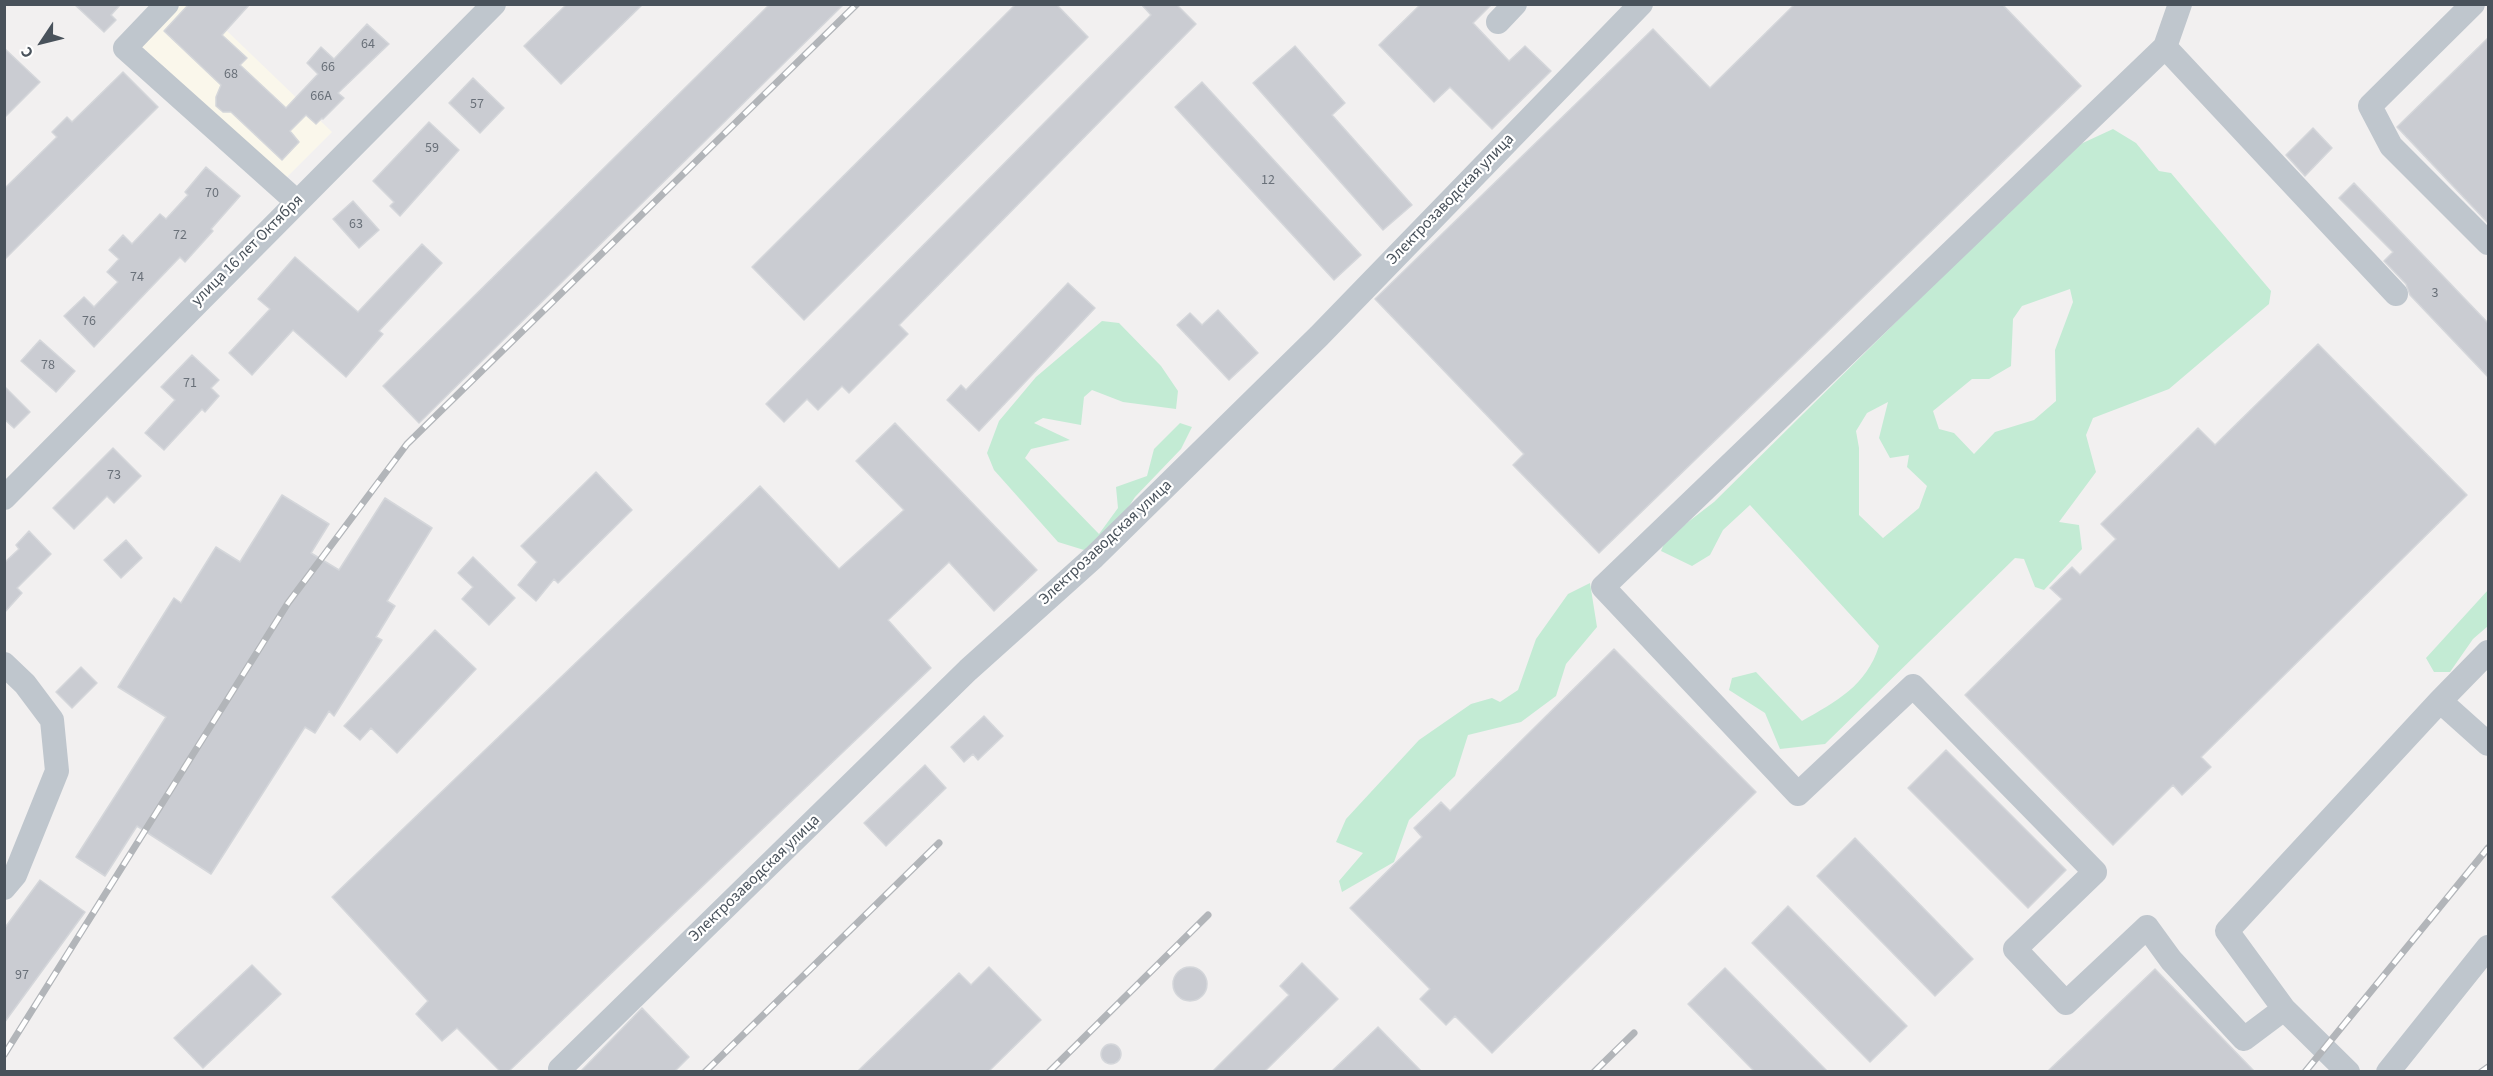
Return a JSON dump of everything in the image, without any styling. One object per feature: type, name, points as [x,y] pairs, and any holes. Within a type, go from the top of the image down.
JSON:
[{"type":"street","points":[[167,4],[125,48],[297,202]]},
{"type":"street","name":"улица 16 лет Октября","points":[[4,498],[494,4]]},
{"type":"street","points":[[1498,22],[1515,4]]},
{"type":"street","name":"Электрозаводская улица","points":[[560,1070],[960,678],[1094,557],[1319,336],[1641,4]]},
{"type":"street","points":[[2180,4],[2165,47],[1602,587],[1798,794],[1913,686],[2095,872],[2015,949],[2066,1003],[2147,927],[2171,960],[2244,1039],[2284,1009]]},
{"type":"street","points":[[2473,4],[2370,106],[2391,146],[2488,243]]},
{"type":"street","points":[[2165,47],[2396,294]]},
{"type":"street","points":[[2348,1071],[2284,1009],[2227,931],[2488,652]]},
{"type":"street","points":[[4,664],[25,684],[52,720],[57,771],[15,875],[4,888]]},
{"type":"street","points":[[2440,701],[2488,744]]},
{"type":"street","points":[[2388,1071],[2488,947]]},
{"type":"shaded area","points":[[177,5],[200,5],[332,132],[285,179],[139,44]]},
{"type":"green space","points":[[2113,129],[2136,143],[2159,171],[2171,173],[2271,291],[2269,304],[2169,389],[2093,418],[2086,435],[2096,472],[2059,522],[2079,525],[2082,549],[2044,590],[2035,587],[2024,559],[2015,558],[1825,744],[1780,749],[1765,713],[1729,690],[1732,678],[1756,672],[1802,721],[1849,691],[1866,672],[1879,646],[1750,505],[1723,530],[1710,555],[1692,566],[1661,551],[1666,539],[1714,502],[2072,148]],"holes":[[[2070,289],[2073,302],[2055,350],[2056,401],[2034,420],[1995,432],[1974,454],[1954,433],[1939,429],[1933,411],[1972,379],[1989,379],[2011,366],[2013,319],[2022,306]],[[1888,402],[1879,438],[1890,458],[1909,455],[1907,467],[1927,486],[1919,508],[1883,538],[1859,515],[1859,448],[1856,431],[1867,413]]]},
{"type":"green space","points":[[1102,321],[1119,323],[1161,366],[1178,391],[1176,409],[1123,402],[1092,390],[1084,397],[1081,425],[1043,418],[1034,423],[1070,440],[1031,449],[1025,458],[1099,534],[1118,508],[1116,487],[1147,476],[1154,449],[1180,423],[1192,427],[1181,449],[1135,497],[1111,534],[1084,550],[1058,542],[994,470],[987,453],[999,421],[1036,377]]},
{"type":"green space","points":[[1590,583],[1597,627],[1566,664],[1556,696],[1521,722],[1468,735],[1455,776],[1409,820],[1394,862],[1342,892],[1339,881],[1363,853],[1336,842],[1346,819],[1419,740],[1471,704],[1492,698],[1500,702],[1518,690],[1536,639],[1568,594]]},
{"type":"green space","points":[[2488,590],[2488,626],[2473,639],[2450,672],[2434,672],[2426,658]]},
{"type":"building","points":[[74,4],[121,4],[111,15],[116,20],[104,32]]},
{"type":"building","points":[[189,4],[250,4],[222,35],[247,58],[240,65],[286,108],[318,74],[307,63],[321,47],[334,59],[367,24],[389,44],[338,93],[344,98],[323,119],[316,124],[306,115],[290,131],[299,142],[282,160],[231,112],[223,112],[216,106],[216,97],[221,85],[164,31]]},
{"type":"building","points":[[567,4],[643,4],[561,84],[524,46]]},
{"type":"building","points":[[770,4],[844,4],[419,423],[383,386]]},
{"type":"building","points":[[1016,4],[1056,4],[1088,37],[804,320],[752,267]]},
{"type":"building","points":[[1141,4],[1176,4],[1196,24],[899,325],[908,334],[849,393],[842,386],[818,410],[807,399],[784,422],[766,404],[1151,15]]},
{"type":"building","points":[[1421,4],[1492,4],[1473,23],[1509,61],[1525,46],[1551,71],[1492,129],[1450,87],[1434,102],[1379,45]]},
{"type":"building","points":[[1795,4],[2002,4],[2081,86],[1599,553],[1513,465],[1524,454],[1375,299],[1653,29],[1710,88]]},
{"type":"building","points":[[2488,38],[2488,223],[2397,127]]},
{"type":"building","points":[[1295,46],[1345,103],[1332,115],[1412,205],[1383,230],[1253,83]]},
{"type":"building","points":[[4,48],[40,82],[4,118]]},
{"type":"building","points":[[123,72],[158,107],[4,260],[4,189],[57,137],[52,132],[67,117],[72,122]]},
{"type":"building","points":[[473,78],[504,108],[480,133],[449,103]]},
{"type":"building","points":[[1202,82],[1361,255],[1334,280],[1175,107]]},
{"type":"building","points":[[429,122],[459,150],[400,216],[390,206],[394,202],[373,181]]},
{"type":"building","points":[[2313,128],[2332,148],[2305,176],[2286,155]]},
{"type":"building","points":[[206,167],[240,196],[185,262],[180,257],[94,347],[64,316],[84,297],[94,307],[118,282],[107,272],[119,259],[109,250],[123,235],[132,244],[160,214],[166,219],[188,195],[185,192]]},
{"type":"building","points":[[2354,183],[2488,323],[2488,377],[2410,295],[2406,284],[2384,261],[2393,252],[2339,198]]},
{"type":"building","points":[[353,201],[379,230],[359,248],[333,219]]},
{"type":"building","points":[[422,244],[442,263],[379,331],[383,334],[346,377],[293,330],[252,375],[229,353],[270,309],[258,299],[295,257],[358,312]]},
{"type":"building","points":[[1068,283],[1095,308],[979,431],[947,400],[961,385],[966,390]]},
{"type":"building","points":[[1218,310],[1258,353],[1229,380],[1177,325],[1190,313],[1202,325]]},
{"type":"building","points":[[40,340],[75,371],[56,392],[21,361]]},
{"type":"building","points":[[2318,344],[2467,495],[2201,757],[2211,767],[2182,795],[2173,785],[2113,845],[1965,695],[2062,599],[2050,588],[2072,567],[2080,575],[2116,539],[2101,524],[2198,428],[2215,445]]},
{"type":"building","points":[[192,355],[219,380],[211,388],[219,396],[205,412],[202,409],[164,450],[145,433],[175,400],[161,387]]},
{"type":"building","points":[[4,386],[30,412],[14,428],[4,419]]},
{"type":"building","points":[[895,423],[1037,570],[994,611],[949,562],[888,620],[931,668],[509,1071],[500,1071],[457,1028],[442,1041],[416,1014],[428,1001],[332,897],[760,486],[839,569],[904,510],[856,461]]},
{"type":"building","points":[[113,448],[141,476],[114,503],[107,496],[74,529],[53,508]]},
{"type":"building","points":[[596,472],[632,510],[558,583],[554,579],[536,601],[518,585],[537,562],[521,546]]},
{"type":"building","points":[[282,495],[329,524],[311,553],[339,570],[385,498],[432,528],[387,601],[395,606],[376,637],[382,640],[334,716],[329,711],[315,733],[305,727],[211,874],[137,826],[105,876],[76,857],[166,717],[118,687],[174,598],[181,603],[216,547],[240,562]]},
{"type":"building","points":[[29,531],[51,554],[17,588],[22,593],[4,613],[4,563],[19,549],[16,545]]},
{"type":"building","points":[[126,540],[142,558],[121,578],[104,560]]},
{"type":"building","points":[[473,557],[515,598],[489,625],[462,599],[473,587],[458,573]]},
{"type":"building","points":[[435,630],[476,669],[397,753],[371,728],[360,740],[344,726]]},
{"type":"building","points":[[1614,649],[1756,792],[1492,1053],[1455,1016],[1446,1025],[1420,999],[1430,989],[1350,908],[1422,837],[1414,828],[1441,802],[1450,811]]},
{"type":"building","points":[[81,667],[97,683],[72,708],[56,692]]},
{"type":"building","points":[[984,716],[1003,736],[978,760],[973,754],[964,762],[951,747]]},
{"type":"building","points":[[1946,750],[2066,870],[2028,908],[1908,788]]},
{"type":"building","points":[[925,765],[946,788],[886,846],[864,823]]},
{"type":"building","points":[[1855,838],[1973,959],[1935,996],[1817,876]]},
{"type":"building","points":[[40,880],[85,912],[4,1023],[4,929]]},
{"type":"building","points":[[1788,906],[1907,1026],[1870,1062],[1752,943]]},
{"type":"building","points":[[1302,963],[1338,999],[1265,1071],[1213,1071],[1289,995],[1280,986]]},
{"type":"building","points":[[252,965],[281,994],[203,1068],[174,1038]]},
{"type":"building","points":[[989,967],[1041,1020],[989,1071],[858,1071],[959,973],[971,985]]},
{"type":"building","points":[[1190,967],[1202,972],[1207,984],[1202,996],[1190,1001],[1178,996],[1173,984],[1178,972]]},
{"type":"building","points":[[1725,968],[1827,1071],[1754,1071],[1688,1004]]},
{"type":"building","points":[[2155,969],[2254,1071],[2048,1071]]},
{"type":"building","points":[[642,1008],[689,1057],[675,1071],[581,1071]]},
{"type":"building","points":[[1378,1027],[1421,1071],[1332,1071]]},
{"type":"building","points":[[1107,1044],[1115,1044],[1121,1050],[1121,1058],[1115,1064],[1107,1064],[1101,1058],[1101,1050]]},
{"type":"railway","points":[[4,1055],[288,603],[407,444],[857,4]]},
{"type":"railway","points":[[705,1072],[939,843]]},
{"type":"railway","points":[[2305,1072],[2488,848]]},
{"type":"railway","points":[[1049,1072],[1208,915]]},
{"type":"railway","points":[[1594,1072],[1634,1033]]},
{"type":"railway","points":[[2481,1072],[2488,1067]]}]
